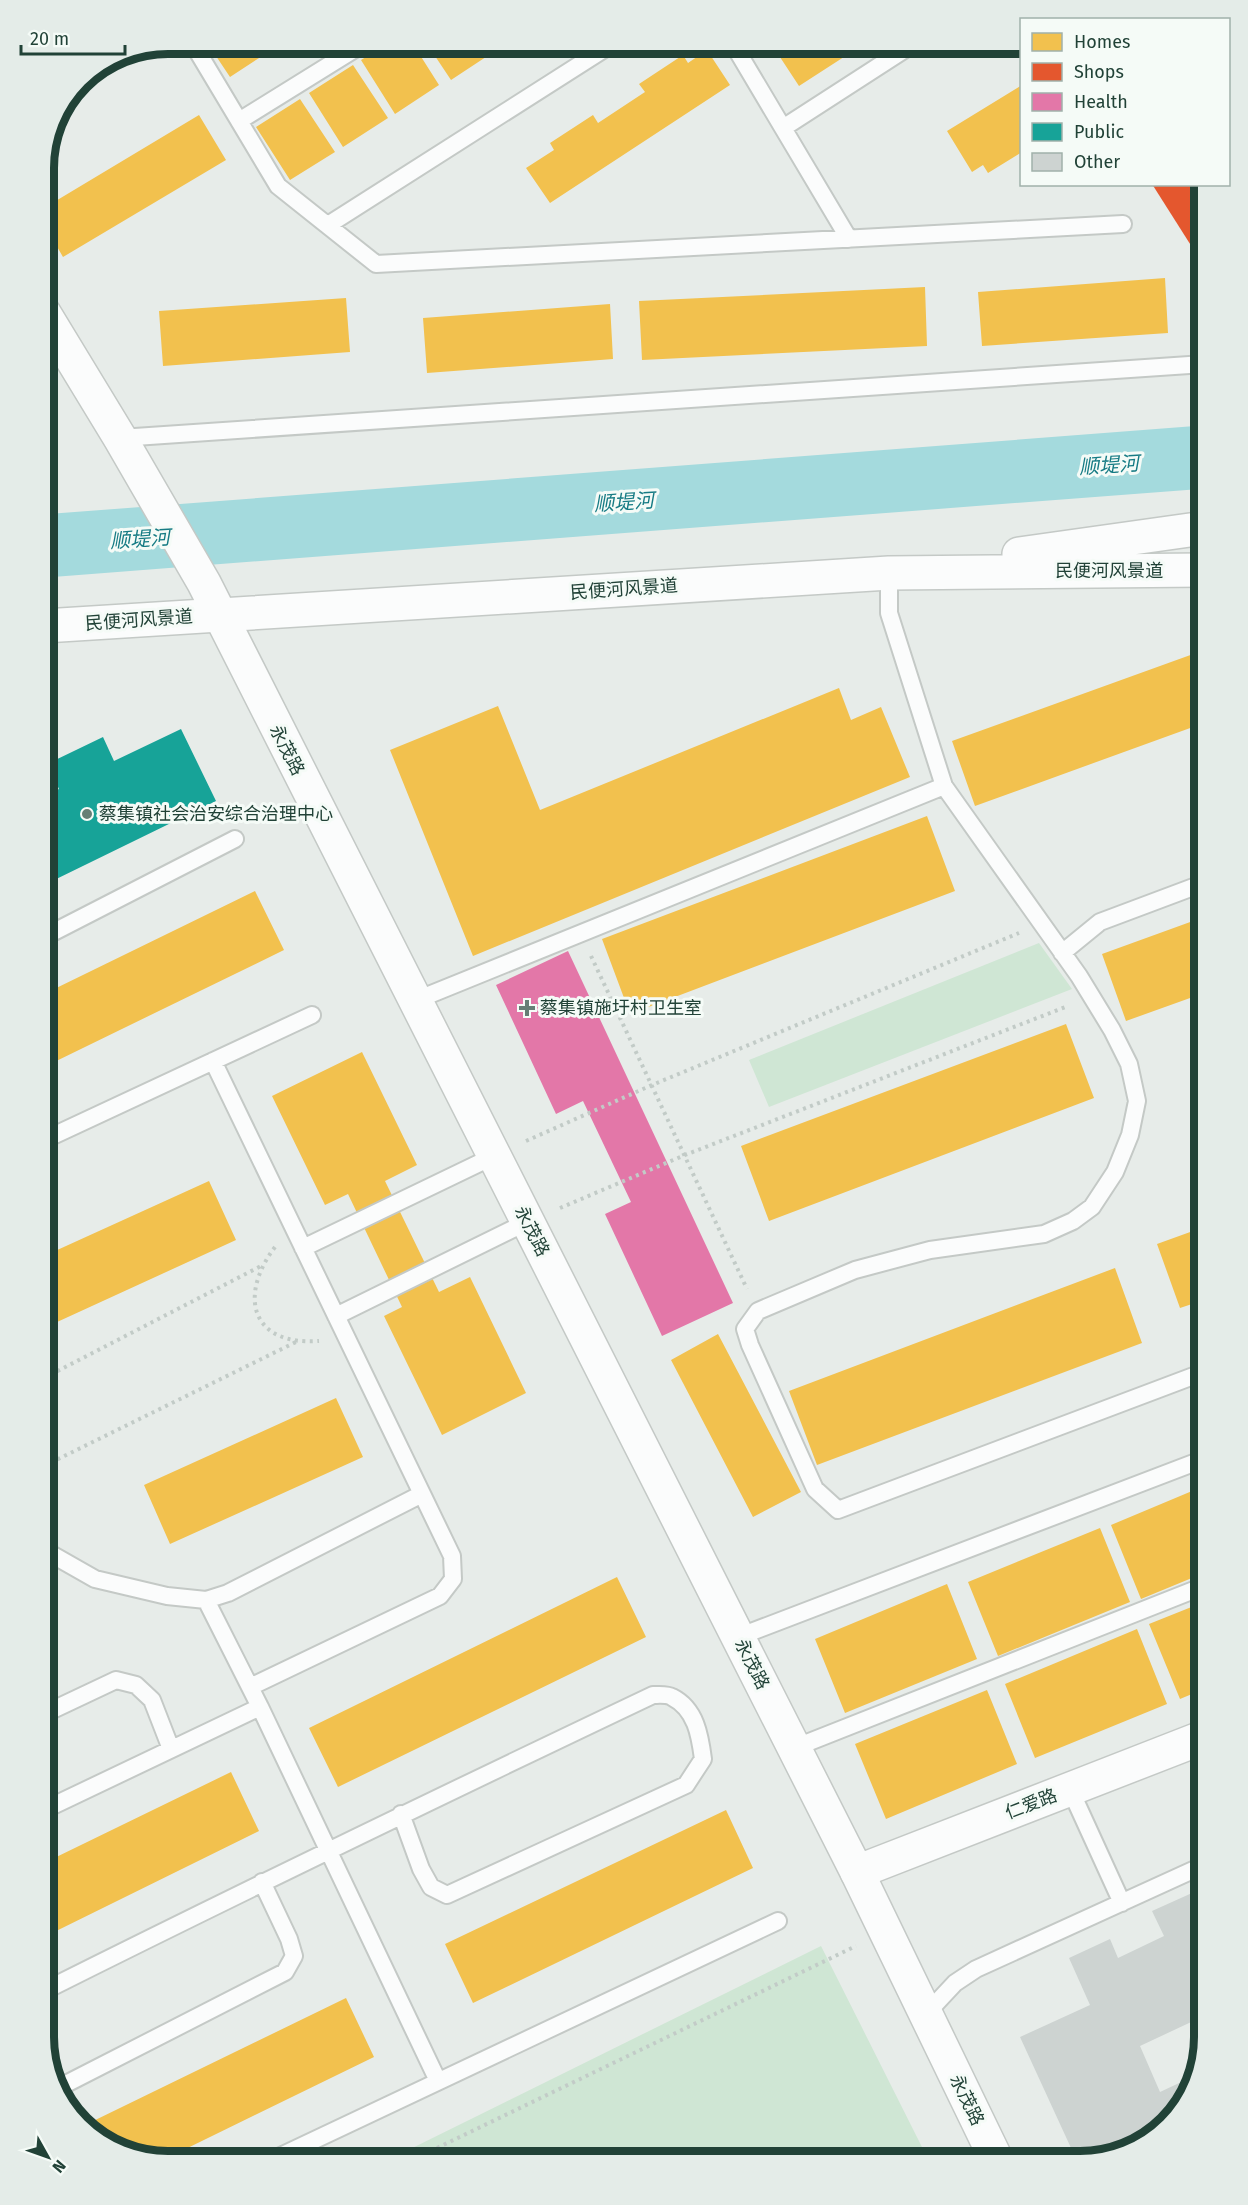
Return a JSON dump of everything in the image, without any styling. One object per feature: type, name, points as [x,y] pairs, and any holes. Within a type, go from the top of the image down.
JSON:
[{"type":"street","name":"永茂路","points":[[54,329],[204,583],[857,1872],[992,2151]]},
{"type":"street","points":[[889,573],[1194,529]]},
{"type":"street","name":"民便河风景道","points":[[54,625],[889,573],[1194,570]]},
{"type":"street","name":"仁爱路","points":[[857,1872],[1194,1741]]},
{"type":"lane","points":[[199,54],[278,186],[376,264],[1123,224]]},
{"type":"lane","points":[[239,121],[347,54]]},
{"type":"lane","points":[[327,225],[596,54]]},
{"type":"lane","points":[[739,54],[849,238]]},
{"type":"lane","points":[[783,128],[898,54]]},
{"type":"lane","points":[[120,438],[1194,365]]},
{"type":"lane","points":[[889,573],[889,613],[944,786],[1062,953],[1112,1030],[1129,1064],[1137,1101],[1130,1135],[1115,1172],[1092,1207],[1073,1221],[1044,1234],[930,1250],[855,1270],[758,1311],[745,1329],[750,1345],[815,1489],[838,1510],[1194,1376]]},
{"type":"lane","points":[[414,1001],[944,786]]},
{"type":"lane","points":[[54,932],[235,839]]},
{"type":"lane","points":[[1062,953],[1100,922],[1194,887]]},
{"type":"lane","points":[[54,1135],[312,1015]]},
{"type":"lane","points":[[213,1061],[452,1556],[453,1579],[440,1596],[250,1687]]},
{"type":"lane","points":[[303,1248],[494,1156]]},
{"type":"lane","points":[[336,1316],[527,1222]]},
{"type":"lane","points":[[738,1636],[1194,1464]]},
{"type":"lane","points":[[54,1556],[94,1579],[167,1596],[206,1600],[228,1593],[422,1494]]},
{"type":"lane","points":[[794,1748],[1194,1590]]},
{"type":"lane","points":[[206,1600],[260,1707],[438,2081]]},
{"type":"lane","points":[[54,1709],[116,1680],[136,1684],[152,1700],[171,1749]]},
{"type":"lane","points":[[54,1986],[328,1849],[653,1695],[671,1696],[688,1710],[699,1730],[703,1759],[686,1785],[447,1895],[431,1887],[421,1869],[402,1814]]},
{"type":"lane","points":[[54,1805],[260,1707]]},
{"type":"lane","points":[[1070,1789],[1122,1903]]},
{"type":"lane","points":[[926,2014],[955,1983],[976,1969],[1194,1870]]},
{"type":"lane","points":[[65,2085],[285,1972],[294,1956],[262,1882]]},
{"type":"lane","points":[[291,2151],[778,1921]]},
{"type":"path","points":[[494,1156],[652,1085],[1042,924]]},
{"type":"path","points":[[581,934],[758,1311]]},
{"type":"path","points":[[527,1222],[685,1155],[1091,997]]},
{"type":"path","points":[[54,1373],[261,1266],[293,1226]]},
{"type":"path","points":[[261,1266],[253,1299],[257,1318],[268,1329],[285,1338],[298,1341],[347,1339]]},
{"type":"path","points":[[54,1461],[298,1341]]},
{"type":"path","points":[[431,2151],[886,1931]]},
{"type":"green space","points":[[1039,943],[1072,989],[769,1107],[749,1060]]},
{"type":"green space","points":[[821,1946],[924,2151],[406,2151]]},
{"type":"building: Homes","points":[[215,54],[265,54],[230,77]]},
{"type":"building: Homes","points":[[371,54],[419,54],[439,85],[395,114],[361,60]]},
{"type":"building: Homes","points":[[434,54],[490,54],[451,80]]},
{"type":"building: Homes","points":[[701,54],[710,54],[730,85],[550,203],[526,168],[554,150],[550,143],[593,115],[598,123],[645,92],[639,84],[683,55],[688,63]]},
{"type":"building: Homes","points":[[778,54],[849,54],[799,86]]},
{"type":"building: Homes","points":[[353,65],[388,118],[343,147],[309,93]]},
{"type":"building: Homes","points":[[1020,86],[1020,153],[988,173],[983,165],[972,172],[947,131]]},
{"type":"building: Homes","points":[[300,99],[335,152],[290,180],[256,127]]},
{"type":"building: Homes","points":[[199,115],[226,160],[63,257],[54,241],[54,202]]},
{"type":"building: Homes","points":[[1165,278],[1168,333],[982,346],[978,292]]},
{"type":"building: Homes","points":[[925,287],[927,346],[642,360],[639,301]]},
{"type":"building: Homes","points":[[346,298],[350,352],[163,366],[159,311]]},
{"type":"building: Homes","points":[[610,304],[613,359],[427,373],[423,318]]},
{"type":"building: Homes","points":[[1194,654],[1194,727],[975,806],[952,741]]},
{"type":"building: Homes","points":[[839,688],[851,720],[881,707],[910,777],[473,956],[390,750],[498,706],[540,810]]},
{"type":"building: Homes","points":[[927,816],[955,891],[630,1014],[602,939]]},
{"type":"building: Homes","points":[[255,891],[284,950],[54,1062],[54,989]]},
{"type":"building: Homes","points":[[1194,921],[1194,997],[1126,1021],[1102,954]]},
{"type":"building: Homes","points":[[1066,1024],[1094,1098],[769,1221],[741,1146]]},
{"type":"building: Homes","points":[[362,1052],[417,1165],[385,1181],[439,1292],[470,1277],[526,1393],[442,1435],[384,1316],[402,1307],[348,1194],[325,1205],[272,1096]]},
{"type":"building: Homes","points":[[209,1181],[236,1240],[54,1323],[54,1251]]},
{"type":"building: Homes","points":[[1194,1231],[1194,1303],[1180,1308],[1157,1244]]},
{"type":"building: Homes","points":[[1115,1268],[1142,1343],[817,1465],[789,1391]]},
{"type":"building: Homes","points":[[718,1334],[801,1492],[753,1517],[671,1360]]},
{"type":"building: Homes","points":[[336,1398],[363,1457],[170,1544],[144,1485]]},
{"type":"building: Homes","points":[[1194,1490],[1194,1577],[1141,1599],[1111,1525]]},
{"type":"building: Homes","points":[[1100,1528],[1130,1602],[998,1656],[968,1582]]},
{"type":"building: Homes","points":[[617,1577],[646,1637],[338,1787],[309,1728]]},
{"type":"building: Homes","points":[[947,1584],[977,1659],[845,1713],[815,1639]]},
{"type":"building: Homes","points":[[1194,1606],[1194,1693],[1180,1699],[1149,1624]]},
{"type":"building: Homes","points":[[1137,1629],[1167,1704],[1035,1758],[1005,1684]]},
{"type":"building: Homes","points":[[987,1690],[1017,1764],[886,1819],[855,1744]]},
{"type":"building: Homes","points":[[231,1772],[259,1831],[54,1932],[54,1858]]},
{"type":"building: Homes","points":[[726,1810],[753,1868],[473,2003],[445,1944]]},
{"type":"building: Homes","points":[[346,1998],[374,2057],[181,2151],[161,2151],[131,2145],[105,2132],[92,2122]]},
{"type":"building: Shops","points":[[1153,186],[1194,186],[1194,250]]},
{"type":"building: Health","points":[[568,951],[733,1303],[662,1336],[605,1214],[631,1202],[583,1101],[556,1114],[496,985]]},
{"type":"building: Public","points":[[181,729],[216,801],[54,880],[54,792],[59,789],[54,779],[54,761],[103,737],[114,761]]},
{"type":"building: Other","points":[[1192,1893],[1194,1896],[1194,2021],[1140,2046],[1160,2092],[1185,2080],[1166,2112],[1143,2132],[1110,2147],[1072,2151],[1020,2037],[1090,2005],[1069,1958],[1110,1939],[1118,1958],[1164,1936],[1152,1911]]},
{"type":"waterway","name":"顺堤河","points":[[54,545],[1194,458]]},
{"type":"place","name":"蔡集镇社会治安综合治理中心","points":[[87,814]]},
{"type":"place","name":"蔡集镇施圩村卫生室","points":[[527,1008]]}]
